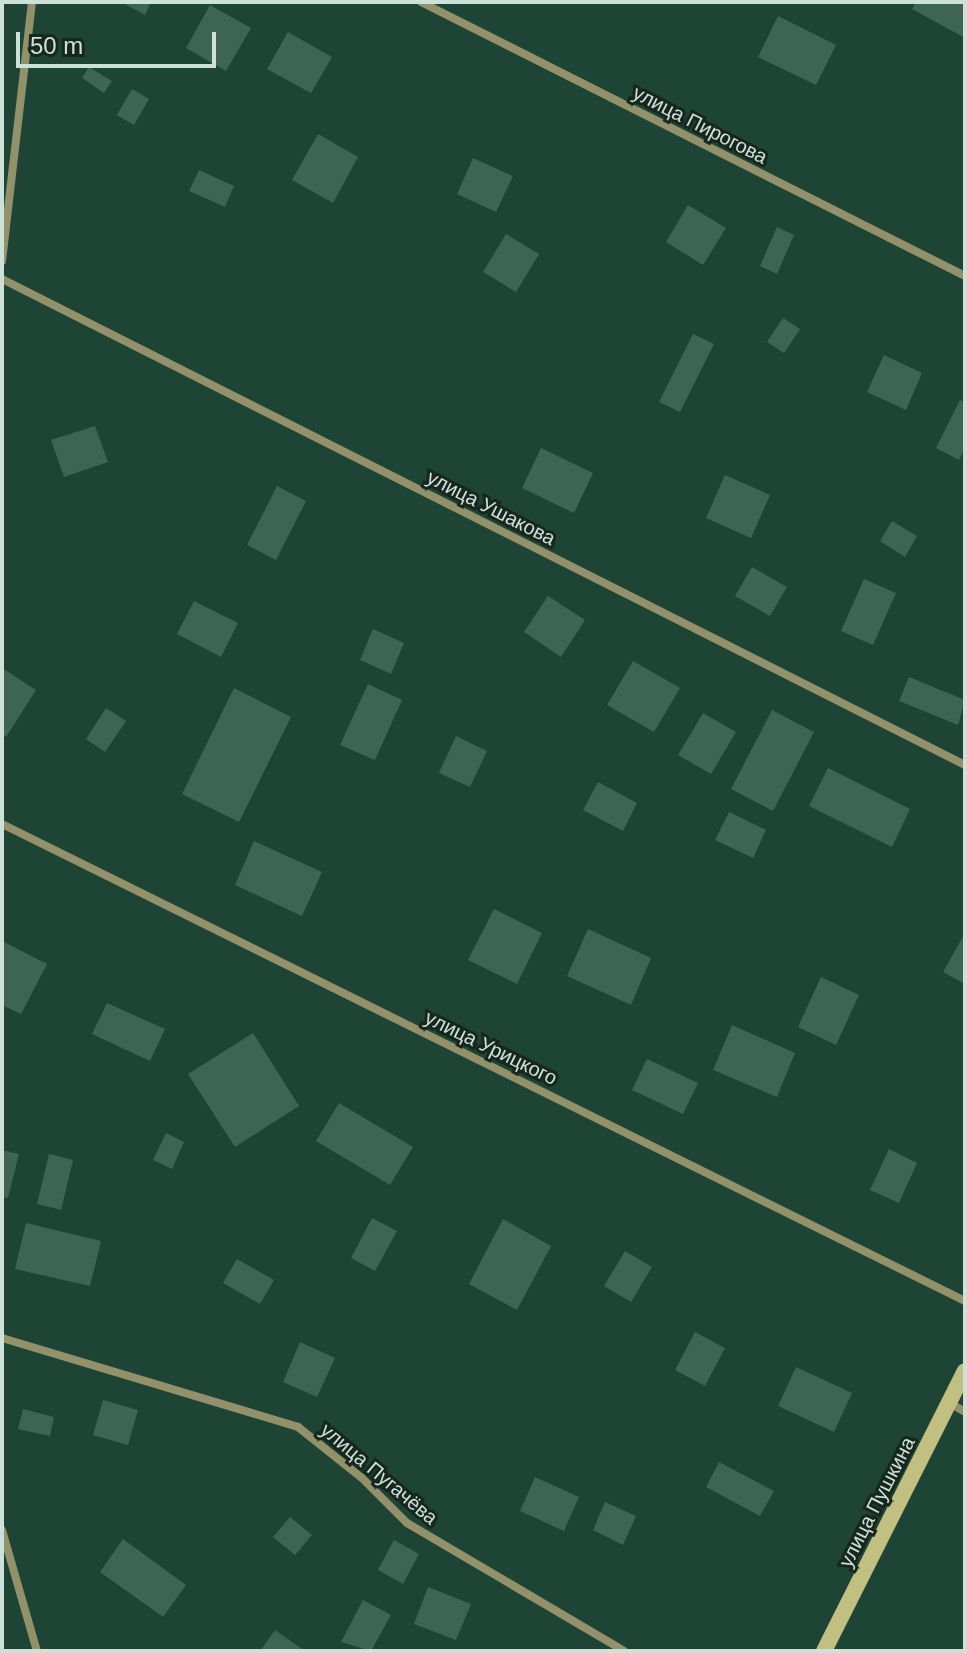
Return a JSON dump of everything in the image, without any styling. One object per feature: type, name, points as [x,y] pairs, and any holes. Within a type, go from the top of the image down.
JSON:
[{"type":"main road","name":"улица Пушкина","points":[[824,1651],[965,1371]]},
{"type":"street","points":[[2,261],[32,2]]},
{"type":"street","name":"улица Пирогова","points":[[421,2],[965,276]]},
{"type":"street","name":"улица Ушакова","points":[[2,279],[965,765]]},
{"type":"street","name":"улица Урицкого","points":[[2,824],[965,1301]]},
{"type":"street","name":"улица Пугачёва","points":[[2,1338],[298,1427],[362,1478],[407,1523],[624,1651]]},
{"type":"street","points":[[949,1402],[965,1412]]},
{"type":"street","points":[[2,1530],[37,1651]]},
{"type":"building","points":[[121,2],[151,2],[145,15]]},
{"type":"building","points":[[916,2],[965,2],[965,38],[912,9]]},
{"type":"building","points":[[210,5],[251,28],[226,71],[186,48]]},
{"type":"building","points":[[778,16],[836,45],[816,85],[758,57]]},
{"type":"building","points":[[288,32],[332,57],[311,93],[267,69]]},
{"type":"building","points":[[89,67],[112,81],[104,93],[82,78]]},
{"type":"building","points":[[132,89],[149,99],[134,125],[117,115]]},
{"type":"building","points":[[318,134],[358,157],[333,203],[292,180]]},
{"type":"building","points":[[473,158],[513,176],[496,212],[457,194]]},
{"type":"building","points":[[199,170],[234,186],[225,207],[189,191]]},
{"type":"building","points":[[688,205],[726,228],[703,265],[666,242]]},
{"type":"building","points":[[777,227],[794,235],[777,274],[760,266]]},
{"type":"building","points":[[506,234],[539,254],[516,292],[483,272]]},
{"type":"building","points":[[783,318],[800,329],[784,353],[767,342]]},
{"type":"building","points":[[693,334],[714,344],[680,412],[659,402]]},
{"type":"building","points":[[884,355],[922,373],[906,410],[867,392]]},
{"type":"building","points":[[960,400],[965,402],[965,447],[959,460],[936,448]]},
{"type":"building","points":[[95,426],[108,462],[64,477],[51,440]]},
{"type":"building","points":[[541,448],[593,473],[574,513],[522,488]]},
{"type":"building","points":[[725,475],[770,495],[751,538],[706,518]]},
{"type":"building","points":[[277,486],[306,501],[276,560],[247,545]]},
{"type":"building","points":[[892,521],[917,536],[905,557],[880,541]]},
{"type":"building","points":[[752,567],[787,587],[770,616],[735,596]]},
{"type":"building","points":[[864,579],[896,593],[873,645],[841,631]]},
{"type":"building","points":[[548,596],[585,620],[561,657],[524,632]]},
{"type":"building","points":[[194,601],[238,623],[221,657],[177,634]]},
{"type":"building","points":[[373,629],[404,643],[391,674],[360,660]]},
{"type":"building","points":[[633,661],[680,688],[654,732],[607,705]]},
{"type":"building","points":[[2,668],[36,690],[6,737],[2,734]]},
{"type":"building","points":[[909,677],[965,700],[958,725],[899,701]]},
{"type":"building","points":[[368,684],[402,700],[375,760],[340,745]]},
{"type":"building","points":[[234,688],[291,717],[239,822],[182,794]]},
{"type":"building","points":[[106,708],[126,721],[105,752],[86,739]]},
{"type":"building","points":[[772,710],[814,732],[773,811],[731,789]]},
{"type":"building","points":[[703,713],[736,732],[711,774],[678,755]]},
{"type":"building","points":[[456,736],[487,751],[470,787],[439,773]]},
{"type":"building","points":[[828,768],[910,809],[892,847],[809,806]]},
{"type":"building","points":[[598,782],[637,803],[623,831],[583,810]]},
{"type":"building","points":[[729,812],[766,830],[753,858],[715,840]]},
{"type":"building","points":[[254,841],[322,872],[302,916],[235,885]]},
{"type":"building","points":[[494,909],[542,933],[517,984],[468,960]]},
{"type":"building","points":[[588,929],[651,958],[631,1005],[567,976]]},
{"type":"building","points":[[965,933],[965,984],[943,972]]},
{"type":"building","points":[[2,941],[47,964],[21,1014],[2,1005]]},
{"type":"building","points":[[821,977],[859,995],[836,1045],[798,1027]]},
{"type":"building","points":[[107,1003],[165,1029],[150,1061],[92,1034]]},
{"type":"building","points":[[732,1025],[795,1053],[777,1097],[713,1070]]},
{"type":"building","points":[[253,1033],[299,1106],[235,1147],[188,1074]]},
{"type":"building","points":[[647,1059],[698,1083],[683,1114],[632,1090]]},
{"type":"building","points":[[339,1103],[413,1147],[390,1185],[316,1141]]},
{"type":"building","points":[[166,1133],[184,1142],[172,1169],[153,1160]]},
{"type":"building","points":[[889,1149],[917,1163],[899,1203],[870,1190]]},
{"type":"building","points":[[2,1150],[19,1154],[8,1198],[2,1197]]},
{"type":"building","points":[[49,1154],[73,1160],[61,1210],[37,1204]]},
{"type":"building","points":[[372,1218],[397,1231],[375,1271],[351,1258]]},
{"type":"building","points":[[503,1219],[551,1246],[517,1310],[469,1284]]},
{"type":"building","points":[[26,1223],[101,1241],[90,1286],[15,1269]]},
{"type":"building","points":[[625,1251],[652,1267],[631,1302],[604,1286]]},
{"type":"building","points":[[237,1259],[274,1280],[260,1304],[223,1283]]},
{"type":"building","points":[[695,1332],[725,1348],[705,1386],[675,1370]]},
{"type":"building","points":[[300,1342],[335,1358],[317,1397],[283,1382]]},
{"type":"building","points":[[796,1367],[852,1393],[834,1432],[778,1406]]},
{"type":"building","points":[[103,1400],[138,1410],[128,1445],[93,1435]]},
{"type":"building","points":[[23,1409],[54,1417],[50,1436],[18,1429]]},
{"type":"building","points":[[719,1462],[774,1491],[760,1516],[706,1487]]},
{"type":"building","points":[[535,1477],[579,1497],[564,1531],[520,1511]]},
{"type":"building","points":[[605,1502],[636,1516],[623,1545],[593,1530]]},
{"type":"building","points":[[290,1517],[312,1535],[295,1555],[273,1537]]},
{"type":"building","points":[[123,1539],[186,1585],[163,1617],[100,1572]]},
{"type":"building","points":[[394,1540],[419,1554],[403,1584],[378,1570]]},
{"type":"building","points":[[428,1587],[471,1604],[456,1640],[414,1624]]},
{"type":"building","points":[[363,1600],[391,1615],[371,1651],[341,1642]]},
{"type":"building","points":[[275,1630],[305,1651],[260,1651]]}]
